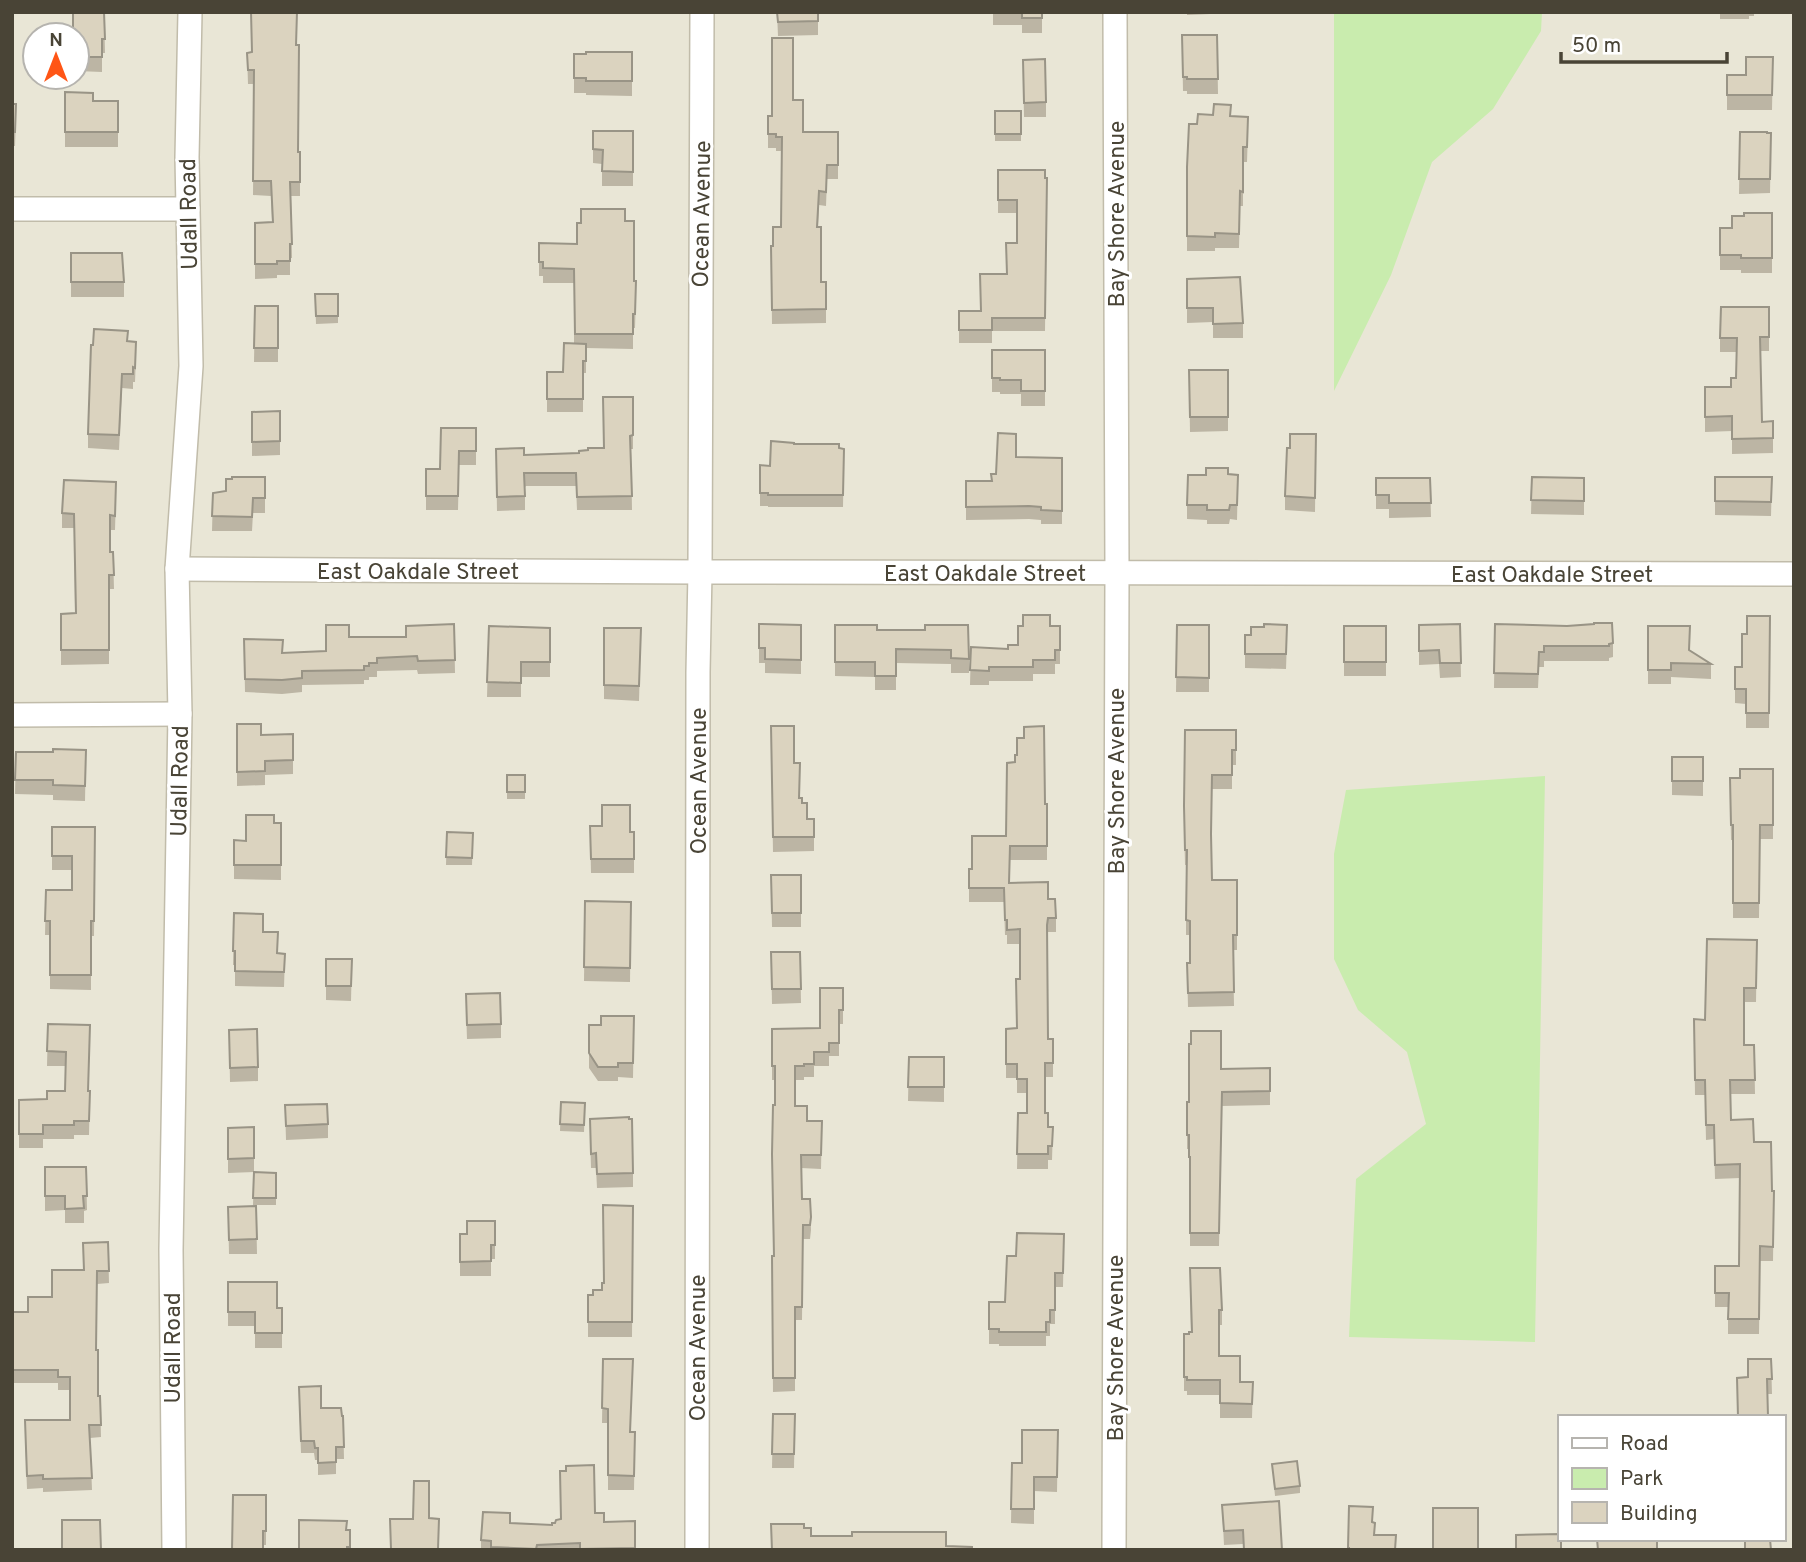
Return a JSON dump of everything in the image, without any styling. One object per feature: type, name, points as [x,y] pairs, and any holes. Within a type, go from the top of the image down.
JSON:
[{"type":"street","name":"Udall Road","points":[[174,1550],[172,1250],[180,714],[177,569],[191,366],[188,209],[190,12]]},
{"type":"street","name":"Ocean Avenue","points":[[697,1550],[702,12]]},
{"type":"street","name":"Bay Shore Avenue","points":[[1114,1550],[1117,573],[1115,12]]},
{"type":"street","points":[[12,209],[188,209]]},
{"type":"street","name":"East Oakdale Street","points":[[177,569],[1794,575]]},
{"type":"street","points":[[12,715],[180,714]]},
{"type":"shaded area","points":[[12,12],[1794,12],[1794,1550],[12,1550]]},
{"type":"green space","points":[[1334,12],[1542,12],[1541,31],[1493,109],[1432,162],[1391,275],[1334,391]]},
{"type":"green space","points":[[1545,776],[1535,1342],[1349,1337],[1356,1179],[1426,1124],[1407,1052],[1358,1010],[1334,959],[1334,854],[1346,790]]},
{"type":"building","points":[[73,12],[104,12],[105,39],[102,39],[102,57],[91,57],[91,21],[73,21]]},
{"type":"building","points":[[251,12],[297,12],[300,182],[290,182],[290,261],[277,261],[277,264],[255,264],[255,223],[273,222],[271,181],[253,181],[254,70],[248,70],[247,53],[252,52]]},
{"type":"building","points":[[777,12],[818,12],[818,21],[778,22]]},
{"type":"building","points":[[1022,12],[1042,12],[1042,18],[1022,18]]},
{"type":"building","points":[[1182,35],[1217,35],[1218,79],[1183,77]]},
{"type":"building","points":[[772,38],[793,38],[793,100],[803,100],[803,132],[838,132],[838,165],[827,165],[826,192],[819,191],[817,227],[821,227],[821,282],[826,282],[826,309],[772,310],[771,246],[773,227],[781,227],[782,137],[768,134],[768,116],[772,116]]},
{"type":"building","points":[[632,52],[632,81],[586,81],[586,78],[574,78],[574,54]]},
{"type":"building","points":[[1746,57],[1773,57],[1772,95],[1727,95],[1727,75],[1746,75]]},
{"type":"building","points":[[1045,59],[1046,102],[1024,103],[1023,60]]},
{"type":"building","points":[[65,92],[93,93],[93,101],[118,101],[118,132],[65,132]]},
{"type":"building","points":[[12,104],[16,104],[15,132],[12,132]]},
{"type":"building","points":[[1214,104],[1231,105],[1230,116],[1248,117],[1247,147],[1243,147],[1239,234],[1187,236],[1189,124],[1197,124],[1198,114],[1213,115]]},
{"type":"building","points":[[995,111],[1021,111],[1021,134],[995,134]]},
{"type":"building","points":[[593,131],[633,131],[633,172],[602,171],[603,150],[593,149]]},
{"type":"building","points":[[1740,132],[1771,133],[1770,179],[1739,179]]},
{"type":"building","points":[[998,170],[1045,170],[1045,318],[992,318],[992,330],[959,330],[959,311],[981,311],[980,274],[1007,274],[1006,243],[1017,243],[1017,200],[998,200]]},
{"type":"building","points":[[581,209],[625,209],[625,221],[634,221],[636,281],[633,334],[575,334],[574,269],[543,268],[543,262],[539,262],[539,243],[577,244],[577,223],[581,223]]},
{"type":"building","points":[[1744,213],[1772,213],[1772,258],[1720,255],[1720,228],[1732,228],[1732,216],[1744,216]]},
{"type":"building","points":[[71,253],[122,253],[124,282],[71,282]]},
{"type":"building","points":[[1240,277],[1243,323],[1213,324],[1213,308],[1187,308],[1187,279]]},
{"type":"building","points":[[315,294],[338,294],[338,316],[316,316]]},
{"type":"building","points":[[255,306],[278,306],[278,348],[254,348]]},
{"type":"building","points":[[1721,307],[1769,307],[1769,337],[1760,337],[1762,422],[1773,421],[1773,438],[1732,439],[1732,416],[1705,417],[1705,387],[1731,387],[1731,378],[1736,378],[1737,338],[1720,338]]},
{"type":"building","points":[[94,329],[128,331],[127,341],[136,342],[133,374],[122,374],[119,435],[88,434]]},
{"type":"building","points":[[564,343],[586,344],[583,399],[547,399],[547,372],[563,372]]},
{"type":"building","points":[[992,350],[1045,350],[1045,391],[1021,391],[1021,380],[992,378]]},
{"type":"building","points":[[1189,370],[1228,370],[1228,417],[1190,417]]},
{"type":"building","points":[[603,397],[633,397],[633,435],[630,436],[632,496],[577,497],[576,473],[524,473],[525,496],[497,497],[496,449],[524,448],[524,455],[579,453],[588,448],[604,448]]},
{"type":"building","points":[[280,411],[280,441],[252,442],[252,412]]},
{"type":"building","points":[[441,428],[476,428],[476,451],[459,451],[458,496],[426,496],[426,469],[440,469]]},
{"type":"building","points":[[998,433],[1016,434],[1016,457],[1062,458],[1062,511],[1041,510],[1041,507],[1029,506],[966,507],[966,481],[992,481],[991,474],[996,474]]},
{"type":"building","points":[[1290,434],[1316,434],[1315,498],[1285,496]]},
{"type":"building","points":[[771,441],[839,444],[839,448],[844,449],[843,495],[760,493],[760,465],[770,466]]},
{"type":"building","points":[[1206,468],[1228,468],[1228,474],[1238,475],[1237,505],[1230,505],[1229,510],[1207,510],[1207,505],[1187,505],[1188,475],[1206,475]]},
{"type":"building","points":[[265,477],[265,498],[253,498],[252,517],[212,516],[213,493],[226,491],[226,479]]},
{"type":"building","points":[[1532,477],[1584,478],[1584,501],[1531,500]]},
{"type":"building","points":[[1715,477],[1772,477],[1771,502],[1715,501]]},
{"type":"building","points":[[1376,478],[1430,478],[1431,503],[1389,503],[1389,495],[1376,495]]},
{"type":"building","points":[[64,480],[116,482],[115,516],[110,515],[110,552],[113,552],[114,575],[109,575],[109,650],[61,650],[61,614],[76,613],[74,514],[62,513]]},
{"type":"building","points":[[1023,615],[1050,615],[1050,626],[1060,626],[1060,650],[1055,650],[1055,660],[1033,660],[1033,667],[970,670],[971,647],[1008,649],[1008,645],[1018,645],[1018,626],[1023,626]]},
{"type":"building","points":[[1747,616],[1770,616],[1769,713],[1746,713],[1746,689],[1735,689],[1735,667],[1742,667],[1742,634],[1747,634]]},
{"type":"building","points":[[1612,623],[1613,643],[1609,646],[1544,646],[1544,652],[1539,652],[1538,674],[1494,673],[1495,624],[1567,626]]},
{"type":"building","points":[[454,624],[455,660],[418,661],[417,656],[377,658],[377,663],[369,663],[369,666],[364,666],[364,670],[302,671],[302,678],[282,680],[245,679],[244,639],[283,640],[282,653],[326,651],[326,625],[349,625],[349,637],[406,637],[406,626]]},
{"type":"building","points":[[759,624],[801,625],[801,660],[765,659],[765,648],[759,648]]},
{"type":"building","points":[[1264,624],[1287,625],[1286,654],[1245,654],[1245,635],[1251,635],[1251,627],[1264,627]]},
{"type":"building","points":[[1460,624],[1461,663],[1440,663],[1439,650],[1419,651],[1419,625]]},
{"type":"building","points":[[835,625],[877,625],[877,630],[925,630],[925,625],[968,625],[969,659],[951,658],[951,650],[896,649],[896,676],[875,676],[875,662],[835,662]]},
{"type":"building","points":[[1177,625],[1209,625],[1209,678],[1176,677]]},
{"type":"building","points":[[489,626],[550,628],[550,662],[521,662],[521,683],[487,682]]},
{"type":"building","points":[[1344,626],[1386,626],[1386,662],[1344,662]]},
{"type":"building","points":[[1648,626],[1690,626],[1689,650],[1711,664],[1671,663],[1671,670],[1648,670]]},
{"type":"building","points":[[604,628],[641,628],[639,686],[604,685]]},
{"type":"building","points":[[237,724],[261,724],[261,735],[293,734],[293,760],[265,761],[265,771],[237,772]]},
{"type":"building","points":[[771,726],[794,726],[794,763],[800,763],[799,798],[802,798],[802,803],[807,803],[807,819],[814,819],[814,837],[773,837]]},
{"type":"building","points":[[1044,726],[1047,846],[1010,846],[1009,883],[1048,882],[1048,899],[1055,899],[1056,918],[1048,918],[1047,925],[1048,1039],[1053,1039],[1053,1063],[1045,1063],[1045,1113],[1048,1113],[1048,1127],[1053,1127],[1052,1146],[1048,1146],[1048,1154],[1017,1154],[1018,1113],[1027,1113],[1027,1079],[1017,1079],[1017,1064],[1006,1064],[1006,1029],[1017,1028],[1016,979],[1020,979],[1020,929],[1007,930],[1004,888],[969,888],[969,869],[972,869],[972,836],[1006,836],[1007,763],[1015,762],[1017,738],[1024,738],[1024,727]]},
{"type":"building","points":[[1185,730],[1236,730],[1236,750],[1232,750],[1232,775],[1212,775],[1211,834],[1212,880],[1237,880],[1237,935],[1233,935],[1234,992],[1188,993],[1190,921],[1186,920]]},
{"type":"building","points":[[53,749],[86,750],[85,786],[53,785],[53,780],[15,780],[16,752],[53,752]]},
{"type":"building","points":[[1672,757],[1703,757],[1703,781],[1672,781]]},
{"type":"building","points":[[1740,769],[1773,769],[1773,825],[1760,825],[1759,903],[1733,903],[1730,778],[1740,778]]},
{"type":"building","points":[[507,775],[525,775],[525,792],[507,792]]},
{"type":"building","points":[[602,805],[630,805],[634,859],[591,859],[590,826],[602,826]]},
{"type":"building","points":[[246,815],[274,815],[274,823],[281,823],[281,865],[234,865],[234,840],[246,841]]},
{"type":"building","points":[[52,827],[95,827],[91,975],[50,975],[50,921],[45,921],[46,890],[72,890],[72,856],[52,856]]},
{"type":"building","points":[[447,832],[473,833],[472,858],[446,857]]},
{"type":"building","points":[[771,875],[801,875],[801,913],[772,913]]},
{"type":"building","points":[[585,901],[631,902],[630,968],[584,967]]},
{"type":"building","points":[[234,913],[263,914],[263,932],[278,932],[277,953],[285,954],[284,972],[235,971]]},
{"type":"building","points":[[1707,939],[1757,940],[1756,988],[1744,988],[1744,1045],[1754,1045],[1755,1080],[1730,1080],[1731,1120],[1753,1119],[1754,1142],[1771,1142],[1773,1247],[1760,1246],[1759,1319],[1728,1319],[1729,1293],[1715,1293],[1715,1266],[1739,1266],[1740,1164],[1715,1165],[1714,1125],[1706,1125],[1705,1080],[1695,1080],[1694,1019],[1705,1020]]},
{"type":"building","points":[[771,952],[800,952],[801,989],[772,989]]},
{"type":"building","points":[[326,959],[352,959],[351,986],[326,986]]},
{"type":"building","points":[[820,988],[843,988],[843,1010],[839,1010],[839,1043],[829,1043],[829,1052],[814,1052],[814,1064],[795,1066],[795,1106],[807,1106],[807,1121],[822,1121],[821,1155],[801,1155],[802,1199],[810,1199],[811,1217],[810,1225],[803,1225],[802,1307],[795,1307],[795,1378],[773,1378],[772,1154],[775,1066],[772,1066],[772,1029],[820,1028]]},
{"type":"building","points":[[500,993],[501,1024],[467,1025],[466,994]]},
{"type":"building","points":[[601,1016],[634,1016],[633,1063],[618,1063],[618,1067],[598,1067],[589,1053],[589,1025],[601,1025]]},
{"type":"building","points":[[48,1024],[90,1025],[89,1121],[74,1121],[74,1125],[43,1125],[43,1134],[19,1134],[19,1100],[47,1099],[47,1091],[65,1091],[66,1052],[47,1051]]},
{"type":"building","points":[[257,1029],[258,1067],[230,1068],[229,1030]]},
{"type":"building","points":[[1191,1031],[1221,1031],[1221,1069],[1270,1068],[1270,1091],[1222,1092],[1219,1233],[1190,1233],[1187,1102]]},
{"type":"building","points":[[909,1057],[944,1057],[944,1087],[908,1087]]},
{"type":"building","points":[[561,1102],[585,1103],[584,1125],[560,1124]]},
{"type":"building","points":[[327,1104],[328,1124],[286,1126],[285,1105]]},
{"type":"building","points":[[590,1119],[632,1119],[633,1173],[597,1174],[596,1153],[591,1154]]},
{"type":"building","points":[[254,1127],[254,1158],[228,1159],[228,1128]]},
{"type":"building","points":[[45,1167],[86,1167],[87,1196],[83,1196],[84,1208],[65,1209],[65,1196],[45,1196]]},
{"type":"building","points":[[254,1172],[276,1173],[276,1198],[253,1198]]},
{"type":"building","points":[[603,1205],[633,1206],[632,1322],[588,1322],[588,1295],[593,1295],[593,1290],[602,1290],[604,1283]]},
{"type":"building","points":[[256,1206],[257,1239],[229,1240],[228,1207]]},
{"type":"building","points":[[467,1221],[495,1221],[495,1245],[491,1245],[491,1261],[460,1262],[460,1234],[467,1234]]},
{"type":"building","points":[[1017,1233],[1064,1234],[1063,1273],[1055,1273],[1055,1310],[1050,1310],[1050,1322],[1046,1322],[1046,1332],[999,1332],[999,1329],[989,1329],[989,1302],[1005,1302],[1007,1256],[1016,1256]]},
{"type":"building","points":[[108,1242],[109,1271],[97,1271],[96,1350],[101,1425],[89,1425],[92,1478],[43,1479],[43,1475],[27,1476],[25,1420],[70,1420],[70,1377],[58,1377],[58,1370],[12,1370],[12,1312],[28,1312],[28,1297],[52,1297],[52,1270],[84,1270],[83,1243]]},
{"type":"building","points":[[1190,1268],[1220,1268],[1222,1310],[1219,1310],[1219,1356],[1240,1356],[1240,1382],[1253,1382],[1252,1404],[1220,1403],[1220,1380],[1187,1380],[1187,1377],[1184,1377],[1184,1334],[1192,1332]]},
{"type":"building","points":[[228,1282],[277,1282],[277,1308],[282,1308],[282,1333],[255,1333],[255,1312],[228,1312]]},
{"type":"building","points":[[603,1359],[633,1359],[630,1432],[635,1432],[634,1476],[608,1475],[608,1409],[602,1408]]},
{"type":"building","points":[[1748,1359],[1771,1359],[1772,1379],[1767,1379],[1768,1415],[1738,1415],[1737,1378],[1748,1377]]},
{"type":"building","points":[[321,1386],[321,1408],[341,1408],[343,1416],[344,1447],[336,1447],[336,1462],[318,1463],[318,1448],[315,1448],[314,1441],[301,1441],[299,1387]]},
{"type":"building","points":[[773,1414],[795,1414],[794,1454],[772,1454]]},
{"type":"building","points":[[1022,1430],[1058,1430],[1057,1477],[1034,1477],[1034,1509],[1011,1509],[1012,1463],[1022,1463]]},
{"type":"building","points":[[1297,1461],[1300,1486],[1275,1489],[1272,1464]]},
{"type":"building","points":[[594,1465],[595,1513],[604,1513],[604,1522],[635,1521],[635,1548],[580,1549],[580,1543],[537,1545],[536,1549],[491,1547],[491,1541],[481,1540],[483,1512],[510,1513],[510,1523],[552,1525],[561,1519],[560,1471],[566,1471],[566,1466]]},
{"type":"building","points":[[414,1481],[429,1481],[429,1518],[439,1519],[438,1549],[391,1549],[390,1519],[413,1519]]},
{"type":"building","points":[[233,1495],[266,1495],[263,1550],[232,1550]]},
{"type":"building","points":[[1279,1501],[1282,1550],[1244,1550],[1243,1530],[1224,1531],[1222,1505]]},
{"type":"building","points":[[1349,1506],[1373,1507],[1374,1535],[1396,1535],[1395,1550],[1349,1550]]},
{"type":"building","points":[[1433,1508],[1478,1508],[1478,1550],[1433,1550]]},
{"type":"building","points":[[62,1520],[100,1520],[101,1550],[62,1550]]},
{"type":"building","points":[[299,1520],[347,1521],[350,1547],[347,1547],[347,1550],[299,1550]]},
{"type":"building","points":[[771,1524],[804,1524],[804,1528],[811,1528],[811,1536],[852,1536],[852,1532],[946,1532],[946,1546],[972,1547],[972,1550],[772,1550]]},
{"type":"building","points":[[1558,1534],[1561,1550],[1516,1550],[1516,1535]]},
{"type":"building","points":[[1597,1541],[1657,1541],[1657,1550],[1598,1550]]},
{"type":"building","points":[[1745,1541],[1770,1541],[1771,1550],[1745,1550]]}]
